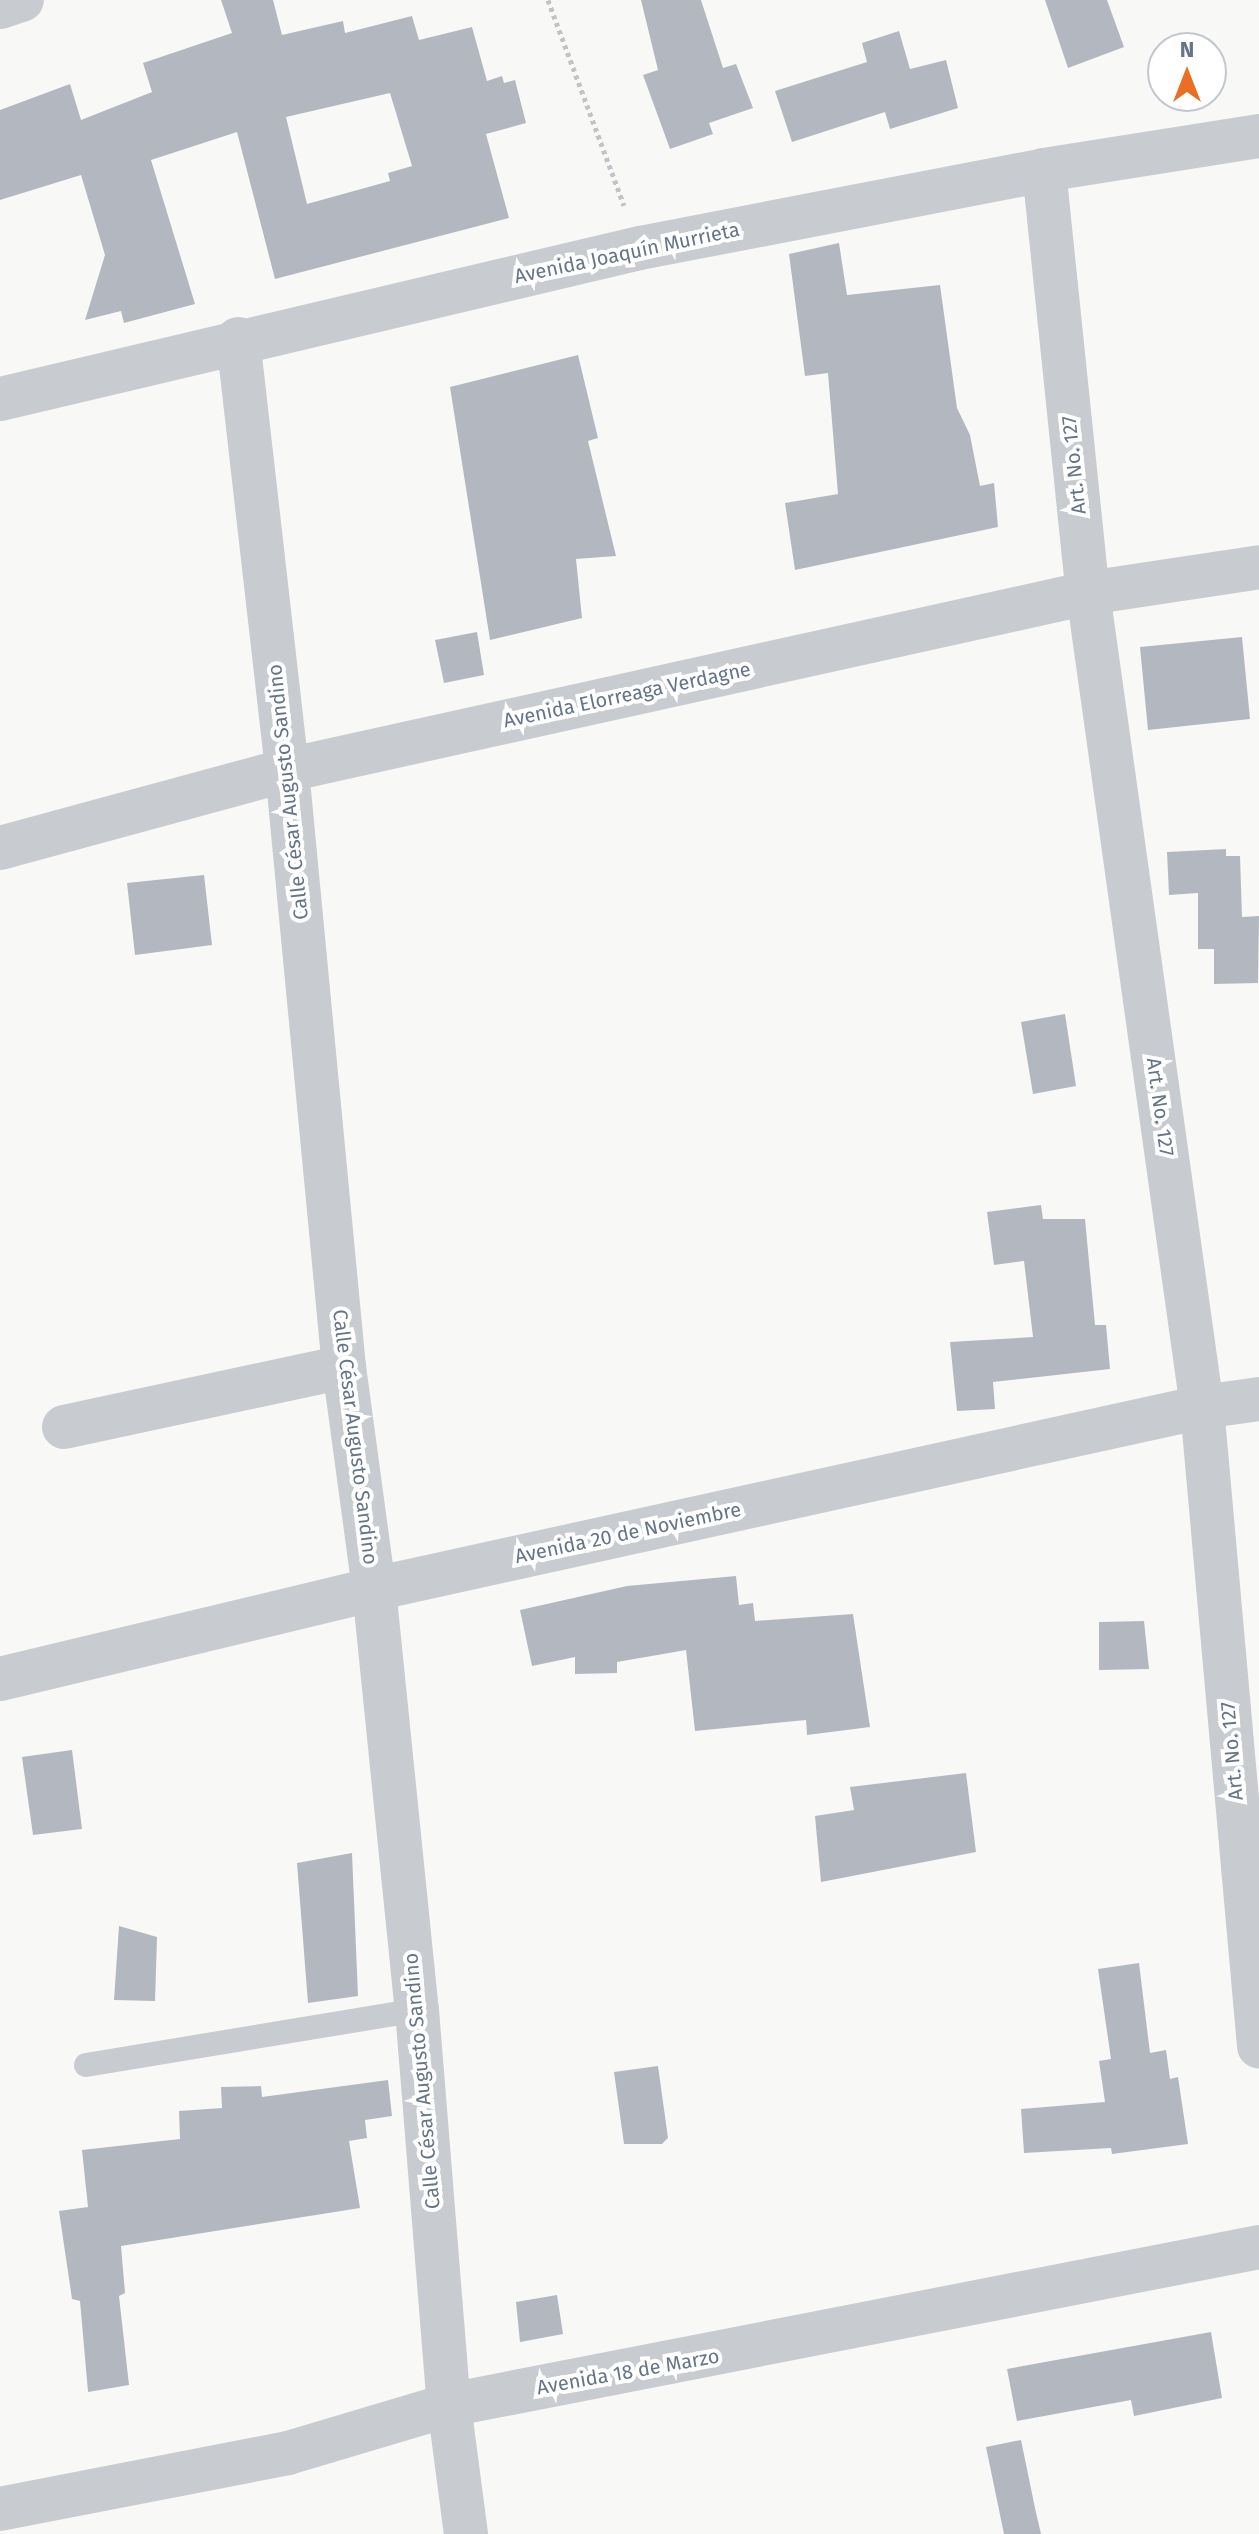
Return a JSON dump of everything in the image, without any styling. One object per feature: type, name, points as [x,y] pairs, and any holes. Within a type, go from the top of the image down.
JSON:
[{"type":"street","points":[[0,7],[22,0]]},
{"type":"street","name":"Avenida Joaquín Murrieta","points":[[0,399],[238,339],[640,248],[1044,170],[1259,136]]},
{"type":"street","name":"Art. No. 127","points":[[1044,170],[1088,593],[1202,1407],[1259,2046]]},
{"type":"street","name":"Calle César Augusto Sandino","points":[[238,339],[287,770],[344,1367],[374,1589],[417,2010],[449,2405],[466,2534]]},
{"type":"street","name":"Avenida Elorreaga Verdagne","points":[[0,848],[287,770],[1088,593],[1259,567]]},
{"type":"street","points":[[64,1427],[344,1367]]},
{"type":"street","name":"Avenida 20 de Noviembre","points":[[0,1679],[374,1589],[1202,1407],[1259,1399]]},
{"type":"street","name":"Avenida 18 de Marzo","points":[[20,2516],[288,2453],[449,2405],[1259,2247]]},
{"type":"lane","points":[[86,2065],[417,2010]]},
{"type":"path","points":[[548,0],[640,248]]},
{"type":"building","points":[[221,0],[273,0],[282,35],[343,21],[345,33],[412,16],[419,40],[472,27],[487,81],[502,76],[504,83],[515,80],[526,123],[486,134],[509,218],[275,279],[237,132],[151,160],[195,304],[124,323],[121,311],[85,320],[105,255],[81,175],[0,200],[0,110],[70,84],[81,120],[152,92],[143,63],[232,33]],"holes":[[[390,93],[412,166],[388,173],[390,181],[307,204],[286,117]]]},
{"type":"building","points":[[641,0],[701,0],[723,68],[736,64],[753,108],[709,123],[713,134],[670,149],[643,75],[658,70]]},
{"type":"building","points":[[1045,0],[1107,0],[1124,47],[1068,68]]},
{"type":"building","points":[[899,31],[910,69],[946,60],[958,108],[890,129],[885,112],[792,142],[775,91],[867,62],[862,43]]},
{"type":"building","points":[[839,243],[847,295],[940,285],[957,408],[970,435],[980,486],[994,483],[998,527],[795,570],[785,503],[838,494],[828,373],[805,376],[789,254]]},
{"type":"building","points":[[578,355],[598,438],[588,441],[616,556],[576,559],[582,618],[490,640],[450,387]]},
{"type":"building","points":[[477,632],[484,675],[444,683],[435,640]]},
{"type":"building","points":[[1242,637],[1250,719],[1148,730],[1140,647]]},
{"type":"building","points":[[1226,849],[1226,856],[1240,856],[1242,917],[1259,916],[1258,983],[1214,984],[1214,949],[1198,949],[1198,893],[1169,895],[1167,852]]},
{"type":"building","points":[[204,875],[212,945],[135,955],[127,883]]},
{"type":"building","points":[[1065,1014],[1076,1086],[1033,1094],[1021,1022]]},
{"type":"building","points":[[1041,1205],[1043,1219],[1085,1219],[1095,1325],[1106,1325],[1110,1369],[993,1382],[995,1409],[957,1411],[950,1342],[1033,1337],[1024,1261],[994,1265],[987,1212]]},
{"type":"building","points":[[736,1576],[739,1605],[753,1603],[755,1621],[853,1614],[870,1727],[807,1735],[806,1720],[695,1731],[686,1650],[617,1662],[617,1673],[575,1674],[575,1657],[532,1666],[520,1610],[627,1586]]},
{"type":"building","points":[[1144,1621],[1149,1669],[1099,1670],[1099,1622]]},
{"type":"building","points":[[72,1750],[82,1829],[33,1835],[22,1757]]},
{"type":"building","points":[[966,1773],[976,1852],[821,1882],[815,1816],[854,1810],[850,1787]]},
{"type":"building","points":[[352,1853],[358,1996],[308,2003],[297,1863]]},
{"type":"building","points":[[119,1926],[157,1937],[155,2001],[114,2000]]},
{"type":"building","points":[[1139,1963],[1150,2053],[1166,2050],[1170,2079],[1178,2077],[1188,2144],[1112,2154],[1111,2148],[1024,2153],[1021,2109],[1105,2102],[1099,2061],[1111,2059],[1098,1969]]},
{"type":"building","points":[[658,2066],[668,2138],[662,2144],[624,2144],[614,2072]]},
{"type":"building","points":[[388,2080],[392,2116],[365,2120],[367,2138],[349,2141],[360,2208],[121,2246],[125,2293],[119,2296],[129,2385],[88,2392],[80,2301],[72,2299],[59,2211],[88,2207],[82,2150],[180,2139],[179,2111],[222,2108],[221,2087],[261,2086],[262,2097]]},
{"type":"building","points":[[557,2295],[563,2334],[520,2342],[516,2302]]},
{"type":"building","points":[[1211,2332],[1222,2398],[1134,2416],[1131,2400],[1017,2421],[1007,2369]]},
{"type":"building","points":[[1021,2440],[1041,2534],[1004,2534],[986,2447]]}]
